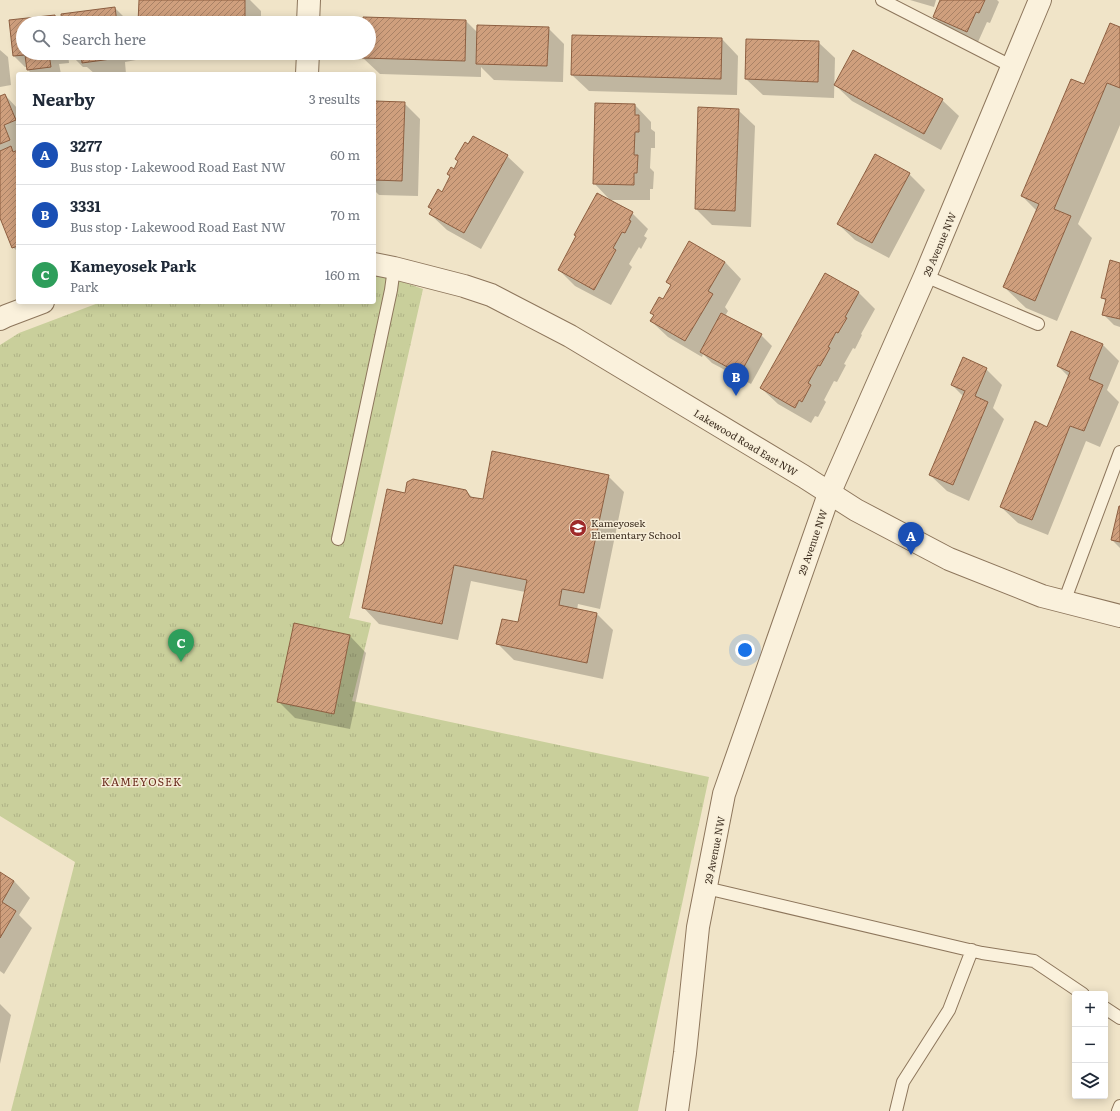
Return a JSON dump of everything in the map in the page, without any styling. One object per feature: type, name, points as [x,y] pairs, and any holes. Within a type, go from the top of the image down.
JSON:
[{"type":"street","points":[[308,16],[309,0]]},
{"type":"street","name":"29 Avenue NW","points":[[677,1111],[685,1053],[698,927],[724,794],[829,494],[925,276],[1040,0]]},
{"type":"street","points":[[307,72],[308,60]]},
{"type":"street","name":"Lakewood Road East NW","points":[[384,266],[464,286],[491,295],[570,336],[803,476],[856,510],[950,559],[1042,596],[1120,616]]},
{"type":"street","points":[[0,319],[38,304]]},
{"type":"lane","points":[[882,0],[1013,67]]},
{"type":"lane","points":[[338,539],[391,290],[384,266]]},
{"type":"lane","points":[[925,276],[1038,324]]},
{"type":"lane","points":[[1064,602],[1120,452]]},
{"type":"lane","points":[[706,888],[972,950],[1034,961],[1079,991]]},
{"type":"lane","points":[[896,1111],[903,1082],[949,1010],[972,950]]},
{"type":"lane","points":[[1108,1010],[1120,1018]]},
{"type":"green space","points":[[376,273],[423,289],[349,618],[371,623],[352,701],[709,777],[638,1111],[11,1111],[75,862],[0,816],[0,345],[19,333],[96,304],[376,304]]},
{"type":"building","points":[[139,0],[245,0],[245,16],[138,16]]},
{"type":"building","points":[[940,0],[985,0],[979,13],[976,12],[967,32],[933,17]]},
{"type":"building","points":[[115,7],[116,16],[61,16],[61,14]]},
{"type":"building","points":[[376,17],[466,20],[465,61],[376,58]]},
{"type":"building","points":[[16,19],[16,56],[13,56],[9,20]]},
{"type":"building","points":[[1110,23],[1120,27],[1120,88],[1107,83],[1054,209],[1071,216],[1035,301],[1003,287],[1039,204],[1021,196],[1071,79],[1084,84]]},
{"type":"building","points":[[477,25],[549,27],[547,66],[476,64]]},
{"type":"building","points":[[572,35],[722,38],[721,79],[571,75]]},
{"type":"building","points":[[746,39],[819,41],[818,82],[745,79]]},
{"type":"building","points":[[853,50],[943,99],[924,134],[834,85]]},
{"type":"building","points":[[26,60],[50,60],[51,67],[27,70]]},
{"type":"building","points":[[82,60],[104,60],[82,63]]},
{"type":"building","points":[[5,94],[16,120],[4,125],[10,140],[0,144],[0,96]]},
{"type":"building","points":[[376,101],[405,102],[402,181],[376,180]]},
{"type":"building","points":[[595,103],[635,104],[635,115],[639,115],[639,132],[635,132],[634,155],[638,155],[637,173],[634,173],[634,185],[593,184]]},
{"type":"building","points":[[698,107],[739,109],[735,211],[695,209]]},
{"type":"building","points":[[473,136],[508,155],[464,233],[429,214],[432,209],[428,207],[438,189],[442,192],[450,176],[447,174],[451,167],[454,169],[458,161],[455,159],[465,142],[468,144]]},
{"type":"building","points":[[11,146],[13,152],[16,151],[16,247],[12,248],[0,218],[0,151]]},
{"type":"building","points":[[875,154],[910,173],[872,243],[837,224]]},
{"type":"building","points":[[597,193],[633,212],[629,220],[631,221],[625,233],[622,232],[613,248],[616,250],[594,290],[558,270],[576,236],[574,235]]},
{"type":"building","points":[[689,241],[725,262],[708,291],[713,294],[685,341],[650,321],[654,315],[650,313],[659,297],[663,299],[671,285],[666,282]]},
{"type":"building","points":[[1110,260],[1120,263],[1120,319],[1102,315],[1106,299],[1101,298]]},
{"type":"building","points":[[825,273],[859,292],[845,317],[847,318],[838,333],[836,332],[828,347],[830,348],[808,383],[811,385],[802,402],[799,400],[795,408],[760,388]]},
{"type":"building","points":[[721,313],[762,334],[740,374],[700,352]]},
{"type":"building","points":[[1071,331],[1103,344],[1089,379],[1103,385],[1084,431],[1070,426],[1032,520],[1000,507],[1035,421],[1047,427],[1070,372],[1057,366]]},
{"type":"building","points":[[963,357],[987,368],[975,396],[988,402],[953,485],[929,475],[965,391],[951,385]]},
{"type":"building","points":[[492,451],[609,475],[584,593],[562,589],[559,605],[597,613],[587,663],[496,644],[502,619],[518,622],[527,580],[454,565],[442,624],[362,608],[387,489],[405,493],[407,482],[413,479],[466,490],[470,497],[483,499]]},
{"type":"building","points":[[1120,506],[1120,542],[1111,540]]},
{"type":"building","points":[[294,623],[350,635],[334,714],[277,702]]},
{"type":"building","points":[[0,872],[14,881],[2,902],[16,911],[0,938]]},
{"type":"place","name":"3331","points":[[736,396]]},
{"type":"place","name":"Kameyosek Elementary School","points":[[578,528]]},
{"type":"place","name":"3277","points":[[911,555]]},
{"type":"place","name":"Kameyosek Park","points":[[181,662]]},
{"type":"district","name":"KAMEYOSEK","points":[[142,781]]}]
